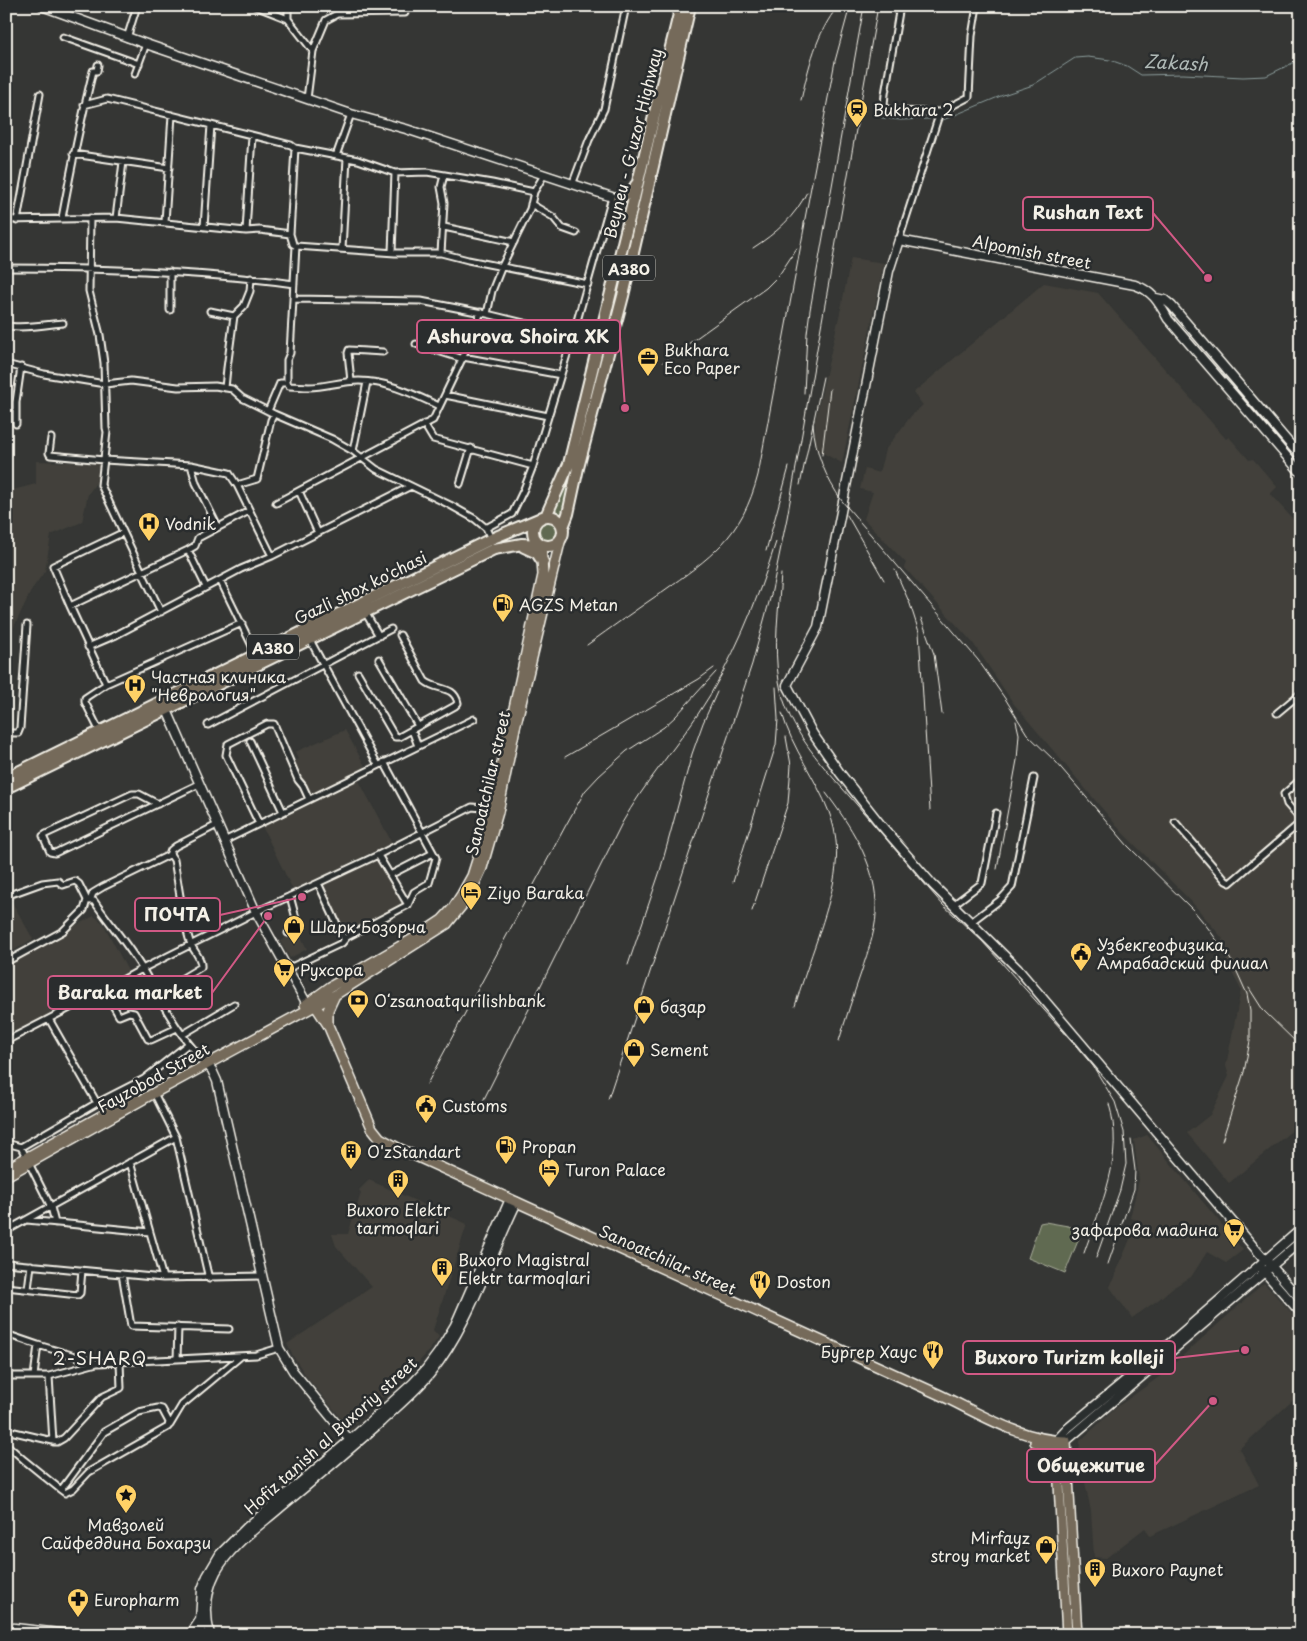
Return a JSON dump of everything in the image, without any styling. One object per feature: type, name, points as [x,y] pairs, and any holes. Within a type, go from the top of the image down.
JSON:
[{"type":"highway","name":"Beyneu - G'uzor Highway","points":[[543,517],[565,477],[575,440],[600,331],[639,181],[672,65],[680,6]]},
{"type":"highway","name":"A380","points":[[562,533],[623,296],[672,65],[690,6]]},
{"type":"highway","points":[[615,198],[632,192],[639,181]]},
{"type":"highway","points":[[615,198],[624,202],[630,216]]},
{"type":"highway","points":[[571,430],[575,440]]},
{"type":"highway","points":[[543,517],[557,518],[562,533],[553,545],[544,546],[536,540],[534,526],[543,517]]},
{"type":"highway","name":"Gazli shox ko'chasi","points":[[6,778],[491,540],[543,517]]},
{"type":"highway","points":[[516,545],[537,553],[543,562]]},
{"type":"highway","name":"Gazli shox ko'chasi","points":[[6,788],[494,549],[516,545],[541,545]]},
{"type":"main road","name":"Sanoatchilar street","points":[[562,533],[492,809],[472,876],[457,901],[442,920],[310,1006],[324,1022],[372,1128],[380,1138],[398,1148],[512,1202],[946,1397],[1015,1430],[1061,1445]]},
{"type":"main road","points":[[512,727],[543,575],[541,545]]},
{"type":"main road","name":"Sanoatchilar street","points":[[324,1022],[324,1001],[327,992],[333,991],[447,924],[468,898],[482,868],[498,812],[512,727]]},
{"type":"main road","points":[[324,1022],[333,991]]},
{"type":"main road","points":[[310,1006],[324,1001]]},
{"type":"main road","name":"Fayzobod Street","points":[[6,1176],[27,1160],[154,1093],[205,1062],[310,1006]]},
{"type":"main road","points":[[6,1169],[27,1160],[205,1062]]},
{"type":"main road","points":[[1061,1445],[1067,1635]]},
{"type":"main road","points":[[1061,1445],[1077,1635]]},
{"type":"street","points":[[42,6],[127,38],[351,114],[406,129],[615,198],[533,466],[512,514],[486,528]]},
{"type":"street","points":[[127,38],[137,6]]},
{"type":"street","points":[[255,6],[288,19],[314,51]]},
{"type":"street","points":[[288,6],[288,19]]},
{"type":"street","points":[[307,99],[314,51],[326,20],[337,14],[343,6]]},
{"type":"street","points":[[572,185],[589,140],[604,109],[626,6]]},
{"type":"street","points":[[900,6],[884,105],[889,111],[940,112],[969,97],[972,36],[977,6]]},
{"type":"street","points":[[337,14],[405,13]]},
{"type":"street","points":[[63,37],[139,64]]},
{"type":"street","points":[[135,74],[146,44]]},
{"type":"street","points":[[62,218],[84,105],[93,71],[97,71],[98,65]]},
{"type":"street","points":[[17,221],[40,94]]},
{"type":"street","points":[[84,105],[107,99],[291,145],[295,148],[358,160],[395,173],[427,172],[492,182],[534,192]]},
{"type":"street","points":[[940,112],[908,206],[889,271],[818,627],[787,686],[813,734],[881,826],[933,885],[1018,969],[1301,1300]]},
{"type":"street","points":[[165,222],[172,114]]},
{"type":"street","points":[[336,156],[351,114]]},
{"type":"street","points":[[204,227],[211,125]]},
{"type":"street","points":[[246,231],[252,136]]},
{"type":"street","points":[[295,148],[290,234],[293,244],[296,246],[294,299],[290,353],[287,360],[287,382],[290,386],[310,387],[351,381],[388,384],[439,406]]},
{"type":"street","points":[[73,154],[168,168]]},
{"type":"street","points":[[342,249],[347,158]]},
{"type":"street","points":[[116,218],[124,162]]},
{"type":"street","points":[[392,252],[395,173]]},
{"type":"street","points":[[441,253],[444,203],[441,187],[444,175]]},
{"type":"street","points":[[276,503],[433,420],[484,313],[502,266],[531,204],[534,192],[544,175]]},
{"type":"street","points":[[531,204],[552,218],[562,228],[576,233]]},
{"type":"street","points":[[90,218],[90,291],[100,335],[107,432],[101,485],[122,533],[161,612]]},
{"type":"street","points":[[6,220],[116,218],[290,234]]},
{"type":"street","points":[[444,227],[514,242]]},
{"type":"street","name":"Alpomish street","points":[[899,240],[1135,285],[1145,289],[1156,298],[1168,319],[1301,474]]},
{"type":"street","points":[[296,246],[441,253],[588,284]]},
{"type":"street","points":[[6,268],[170,272],[251,278],[294,284]]},
{"type":"street","points":[[170,272],[170,310]]},
{"type":"street","points":[[225,388],[234,316],[244,306],[250,291],[251,278]]},
{"type":"street","name":"Alpomish street","points":[[1156,298],[1164,300],[1172,306],[1301,457]]},
{"type":"street","points":[[294,299],[421,301],[484,313],[572,335]]},
{"type":"street","points":[[210,311],[234,316]]},
{"type":"street","points":[[6,325],[9,327],[19,327],[63,323]]},
{"type":"street","points":[[416,344],[463,358],[561,375]]},
{"type":"street","points":[[351,381],[349,350],[383,352]]},
{"type":"street","points":[[6,364],[44,374],[105,384],[131,381],[178,387],[215,386],[232,390],[242,398],[274,414],[353,450],[376,469],[475,519],[486,528],[491,540]]},
{"type":"street","points":[[16,424],[16,402],[21,367]]},
{"type":"street","points":[[268,411],[280,383],[287,382]]},
{"type":"street","points":[[353,450],[368,382]]},
{"type":"street","points":[[445,395],[548,416]]},
{"type":"street","points":[[237,485],[257,479],[274,414]]},
{"type":"street","points":[[424,424],[432,439],[533,466]]},
{"type":"street","points":[[51,438],[50,455],[191,465],[229,473],[237,485],[272,556]]},
{"type":"street","points":[[460,484],[471,448]]},
{"type":"street","points":[[191,465],[196,483],[218,527]]},
{"type":"street","points":[[88,647],[161,612],[241,569],[272,556],[411,486]]},
{"type":"street","points":[[298,491],[318,533]]},
{"type":"street","points":[[70,606],[196,546],[198,538],[249,511]]},
{"type":"street","points":[[106,684],[53,566],[122,533]]},
{"type":"street","points":[[188,550],[206,587]]},
{"type":"street","points":[[220,580],[256,655]]},
{"type":"street","points":[[365,612],[379,636]]},
{"type":"street","points":[[98,728],[85,698],[106,684],[242,624]]},
{"type":"street","points":[[6,733],[18,733],[20,728],[27,625]]},
{"type":"street","points":[[208,725],[391,629]]},
{"type":"street","points":[[358,673],[395,737],[399,737],[456,706],[458,700],[453,692],[425,681],[400,635]]},
{"type":"street","points":[[309,639],[325,665],[378,765]]},
{"type":"street","points":[[379,659],[418,726]]},
{"type":"street","points":[[1277,713],[1301,692]]},
{"type":"street","points":[[167,710],[256,912],[287,969],[310,1006]]},
{"type":"street","points":[[224,840],[474,719]]},
{"type":"street","points":[[259,824],[226,754],[226,749],[228,744],[267,724],[274,724],[298,780],[309,799]]},
{"type":"street","points":[[412,730],[418,746]]},
{"type":"street","points":[[250,741],[282,812]]},
{"type":"street","points":[[287,969],[342,943],[347,936],[408,905],[414,892],[429,883],[436,858],[384,762]]},
{"type":"street","points":[[971,922],[1000,900],[1012,887],[1034,778]]},
{"type":"street","points":[[1175,822],[1197,849],[1230,883],[1301,821],[1287,804],[1284,794],[1301,779]]},
{"type":"street","points":[[158,804],[139,794],[132,794],[46,834],[43,836],[43,839],[52,854],[158,804],[199,784]]},
{"type":"street","points":[[6,1041],[142,968],[378,855],[472,807],[492,809]]},
{"type":"street","points":[[953,905],[982,883],[996,813]]},
{"type":"street","points":[[6,962],[62,931],[84,910],[93,893],[170,854],[171,850],[176,846],[217,825]]},
{"type":"street","points":[[390,875],[433,853]]},
{"type":"street","points":[[156,994],[201,967],[202,964],[191,944],[184,920],[174,860],[170,854]]},
{"type":"street","points":[[378,855],[408,905]]},
{"type":"street","points":[[6,896],[42,883],[58,881],[64,885],[75,881],[79,884],[89,900],[94,901],[142,968],[182,1036],[205,1062],[218,1081],[279,1348],[293,1371],[352,1443]]},
{"type":"street","points":[[318,883],[344,939]]},
{"type":"street","points":[[288,933],[297,922],[290,896]]},
{"type":"street","points":[[104,990],[120,1016],[129,1012],[134,1013],[148,1039],[151,1040],[177,1028]]},
{"type":"street","points":[[182,1036],[234,1004]]},
{"type":"street","points":[[49,1019],[97,1103]]},
{"type":"street","points":[[21,1148],[97,1103],[144,1079],[188,1044]]},
{"type":"street","points":[[154,1093],[176,1137],[209,1279]]},
{"type":"street","points":[[6,1231],[176,1137]]},
{"type":"street","points":[[6,1143],[21,1148],[50,1207],[55,1223]]},
{"type":"street","points":[[130,1162],[163,1278]]},
{"type":"street","name":"Hofiz tanish al Buxoriy street","points":[[210,1635],[208,1598],[211,1583],[222,1563],[251,1533],[352,1443],[414,1383],[438,1353],[455,1325],[512,1202]]},
{"type":"street","points":[[26,1220],[150,1232]]},
{"type":"street","points":[[1061,1445],[1068,1428],[1262,1269],[1301,1229]]},
{"type":"street","points":[[1268,1262],[1301,1241]]},
{"type":"street","points":[[6,1263],[163,1278],[209,1279],[262,1276]]},
{"type":"street","points":[[28,1289],[31,1266]]},
{"type":"street","points":[[1262,1269],[1301,1313]]},
{"type":"street","points":[[6,1287],[78,1295],[80,1293],[82,1270]]},
{"type":"street","points":[[122,1274],[131,1326],[229,1329]]},
{"type":"street","points":[[177,1359],[178,1327]]},
{"type":"street","points":[[6,1334],[98,1363]]},
{"type":"street","points":[[34,1376],[38,1345]]},
{"type":"street","points":[[6,1376],[49,1376],[98,1363],[241,1356],[263,1354],[279,1348]]},
{"type":"street","points":[[6,1444],[65,1493],[73,1490],[89,1472],[170,1425],[182,1405],[241,1356]]},
{"type":"street","points":[[6,1430],[53,1442],[64,1438],[102,1397],[121,1388],[120,1362]]},
{"type":"street","points":[[49,1376],[53,1442]]},
{"type":"street","points":[[60,1490],[104,1432],[126,1419],[138,1412],[158,1408],[162,1409],[170,1425]]},
{"type":"street","name":"Hofiz tanish al Buxoriy street","points":[[201,1635],[202,1589],[220,1554],[247,1527],[352,1443]]},
{"type":"street","points":[[190,1635],[200,1620]]},
{"type":"street","points":[[6,1627],[77,1635]]},
{"type":"shaded area","points":[[851,258],[884,263],[842,463],[819,451],[815,439],[815,421]]},
{"type":"shaded area","points":[[1044,283],[1098,293],[1226,439],[1229,437],[1249,460],[1253,459],[1277,487],[1270,494],[1301,528],[1301,1123],[1229,1183],[1187,1133],[1210,1115],[1229,1076],[1226,1066],[1241,990],[1218,945],[1223,939],[1191,901],[1122,832],[1014,704],[973,643],[904,567],[906,563],[864,519],[873,492],[860,489],[865,469],[879,473],[885,450],[911,416],[923,405],[913,393]]},
{"type":"shaded area","points":[[36,461],[100,463],[98,480],[88,494],[82,522],[51,535],[45,571],[32,589],[8,639],[6,639],[6,506],[9,491],[36,484]]},
{"type":"shaded area","points":[[345,730],[366,768],[310,795],[300,779],[293,762],[299,759],[295,752]]},
{"type":"shaded area","points":[[358,779],[392,843],[293,890],[262,826]]},
{"type":"shaded area","points":[[379,858],[406,904],[345,933],[322,884]]},
{"type":"shaded area","points":[[9,897],[33,939],[6,955],[6,898]]},
{"type":"shaded area","points":[[94,916],[103,923],[129,973],[6,1036],[6,961]]},
{"type":"shaded area","name":"Шарк Бозорча","points":[[298,931],[307,949],[290,958],[280,941]]},
{"type":"shaded area","points":[[1147,1135],[1243,1250],[1226,1263],[1207,1252],[1191,1277],[1172,1288],[1132,1318],[1110,1287],[1138,1220],[1130,1218],[1139,1180],[1134,1140]]},
{"type":"shaded area","points":[[369,1180],[467,1224],[433,1330],[439,1337],[428,1352],[397,1385],[384,1397],[379,1398],[363,1411],[351,1430],[309,1380],[287,1344],[372,1287],[336,1246],[332,1234],[348,1234],[361,1193],[359,1190]]},
{"type":"shaded area","points":[[1264,1283],[1301,1323],[1301,1393],[1238,1450],[1240,1449],[1259,1485],[1150,1536],[1145,1528],[1106,1558],[1094,1557],[1091,1511],[1079,1454],[1080,1441],[1117,1407],[1159,1377]]},
{"type":"green space","points":[[645,168],[647,169],[562,518],[552,512],[570,473]]},
{"type":"green space","points":[[549,521],[556,524],[559,531],[556,538],[549,541],[542,538],[539,531],[542,524]]},
{"type":"green space","points":[[1045,1222],[1068,1226],[1082,1231],[1065,1273],[1028,1258],[1040,1223]]},
{"type":"waterway","name":"Zakash","points":[[943,120],[1003,95],[1033,85],[1075,58],[1088,57],[1110,60],[1127,66],[1141,75],[1183,74],[1243,77],[1266,76],[1301,59]]},
{"type":"waterway","name":"Zakash","points":[[882,118],[900,120],[930,119]]},
{"type":"railway","points":[[801,100],[810,63],[819,39],[838,6]]},
{"type":"railway","points":[[803,229],[835,61],[850,6]]},
{"type":"railway","points":[[804,393],[810,310],[864,6]]},
{"type":"railway","points":[[608,1099],[752,664],[771,595],[787,518],[878,6]]},
{"type":"railway","points":[[753,248],[791,217],[807,192]]},
{"type":"railway","points":[[587,645],[710,556],[734,530],[743,515],[758,475],[805,223]]},
{"type":"railway","points":[[663,362],[766,288],[779,275],[797,248]]},
{"type":"railway","points":[[800,485],[823,377]]},
{"type":"railway","points":[[822,455],[830,389]]},
{"type":"railway","points":[[813,424],[816,445],[822,465],[842,501],[978,660],[1027,734],[1056,762],[1128,846],[1194,911],[1233,963],[1247,994],[1250,1010],[1250,1041],[1244,1072],[1222,1141]]},
{"type":"railway","points":[[766,551],[789,467]]},
{"type":"railway","points":[[847,515],[884,580]]},
{"type":"railway","points":[[480,1107],[622,823],[698,714],[722,674],[743,631],[776,542]]},
{"type":"railway","points":[[895,570],[910,604],[919,632],[930,810]]},
{"type":"railway","points":[[781,574],[776,655],[779,681],[783,699],[790,716],[809,748],[943,905],[982,941],[1071,1040],[1093,1066],[1115,1102],[1124,1132],[1126,1164],[1120,1190],[1096,1258]]},
{"type":"railway","points":[[921,618],[934,654],[942,714]]},
{"type":"railway","points":[[565,757],[699,679],[714,668]]},
{"type":"railway","points":[[427,1084],[585,791],[627,751],[664,727],[716,672]]},
{"type":"railway","points":[[733,882],[776,745],[778,719],[776,687]]},
{"type":"railway","points":[[628,965],[660,871],[692,754],[717,692]]},
{"type":"railway","points":[[782,713],[792,739],[824,799],[834,828],[836,844],[835,875],[832,891],[795,1006]]},
{"type":"railway","points":[[997,869],[1017,760],[1019,734],[1016,721]]},
{"type":"railway","points":[[752,911],[788,803],[791,765],[786,737]]},
{"type":"railway","points":[[826,793],[844,818],[866,858],[871,872],[876,902],[872,938],[839,1041]]},
{"type":"railway","points":[[1249,988],[1263,1010],[1301,1047]]},
{"type":"railway","points":[[1084,1253],[1104,1198],[1113,1162],[1113,1124],[1109,1104]]},
{"type":"railway","points":[[1108,1264],[1134,1189],[1135,1170],[1131,1140]]},
{"type":"place","name":"Bukhara 2","points":[[857,128]]},
{"type":"place","name":"Rushan Text","points":[[1208,278]]},
{"type":"place","name":"Bukhara Eco Paper","points":[[648,377]]},
{"type":"place","name":"Ashurova Shoira XK","points":[[625,408]]},
{"type":"place","name":"Vodnik","points":[[149,542]]},
{"type":"place","name":"AGZS Metan","points":[[503,623]]},
{"type":"place","name":"Частная клиника \"Неврология\"","points":[[135,704]]},
{"type":"place","name":"ПОЧТА","points":[[302,897]]},
{"type":"place","name":"Ziyo Baraka","points":[[471,911]]},
{"type":"place","name":"Baraka market","points":[[268,916]]},
{"type":"place","name":"Шарк Бозорча","points":[[294,945]]},
{"type":"place","name":"Узбекгеофизика, Амрабадский филиал","points":[[1081,972]]},
{"type":"place","name":"Рухсора","points":[[284,988]]},
{"type":"place","name":"Oʻzsanoatqurilishbank","points":[[358,1019]]},
{"type":"place","name":"базар","points":[[644,1025]]},
{"type":"place","name":"Sement","points":[[634,1068]]},
{"type":"place","name":"Customs","points":[[426,1124]]},
{"type":"place","name":"Propan","points":[[506,1165]]},
{"type":"place","name":"O'zStandart","points":[[351,1170]]},
{"type":"place","name":"Turon Palace","points":[[549,1188]]},
{"type":"place","name":"Buxoro Elektr tarmoqlari","points":[[398,1199]]},
{"type":"place","name":"зафарова мадина","points":[[1234,1248]]},
{"type":"place","name":"Buxoro Magistral Elektr tarmoqlari","points":[[442,1287]]},
{"type":"place","name":"Doston","points":[[760,1300]]},
{"type":"place","name":"Buxoro Turizm kolleji","points":[[1245,1350]]},
{"type":"place","name":"Бургер Хаус","points":[[933,1370]]},
{"type":"place","name":"Общежитие","points":[[1213,1401]]},
{"type":"place","name":"Мавзолей Сайфеддина Бохарзи","points":[[126,1514]]},
{"type":"place","name":"Mirfayz stroy market","points":[[1046,1565]]},
{"type":"place","name":"Buxoro Paynet","points":[[1095,1588]]},
{"type":"place","name":"Europharm","points":[[78,1618]]},
{"type":"district","name":"2-SHARQ","points":[[100,1357]]}]
